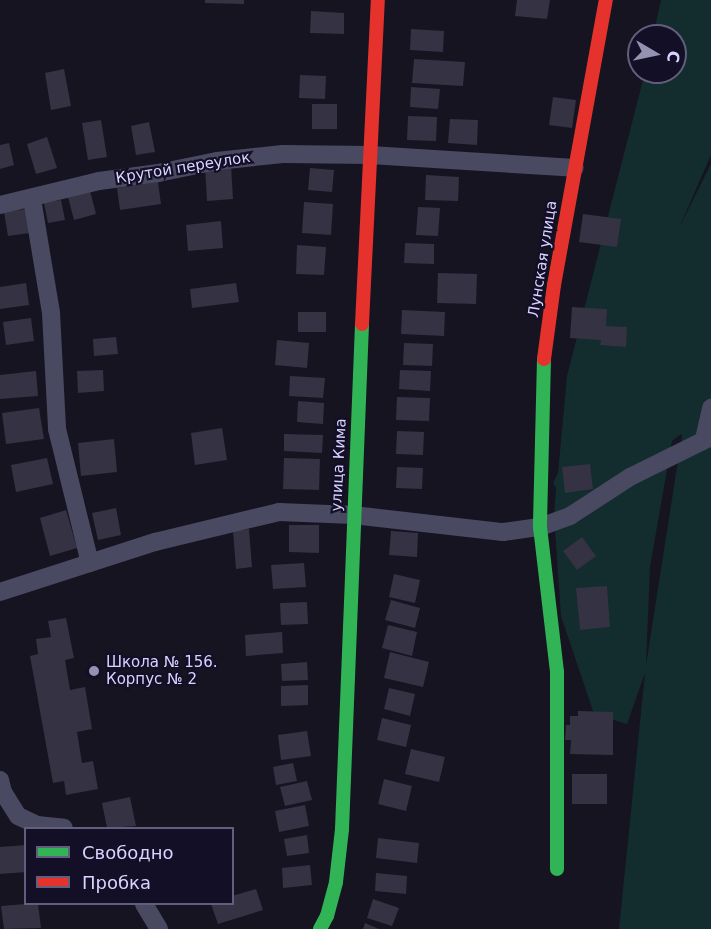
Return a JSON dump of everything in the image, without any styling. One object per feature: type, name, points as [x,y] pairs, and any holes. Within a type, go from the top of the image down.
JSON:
[{"type":"main road","name":"улица Кима","points":[[320,929],[327,916],[336,882],[342,829],[353,515],[378,0]]},
{"type":"main road","name":"Лунская улица","points":[[557,869],[557,672],[540,527],[542,378],[555,285],[606,0]]},
{"type":"street","name":"Крутой переулок","points":[[0,206],[99,181],[158,173],[217,161],[283,154],[370,155],[575,168]]},
{"type":"street","points":[[32,199],[51,314],[57,429],[90,564]]},
{"type":"street","points":[[0,592],[155,542],[279,512],[353,515],[503,532],[540,527],[570,516],[630,477],[707,438],[711,408]]},
{"type":"street","points":[[1,788],[18,816],[37,825],[55,827]]},
{"type":"street","points":[[145,905],[159,929]]},
{"type":"green space","points":[[661,0],[711,0],[711,155],[679,228],[711,164],[711,929],[619,929],[645,673],[627,724],[594,714],[561,616],[554,516],[556,488],[553,483],[558,473],[567,376],[642,84],[687,84],[687,24],[656,24]],"holes":[[[681,434],[646,665],[650,567],[672,441]]]},
{"type":"building","points":[[205,0],[244,0],[244,4],[205,3]]},
{"type":"building","points":[[517,0],[550,0],[547,19],[515,16]]},
{"type":"building","points":[[311,11],[344,13],[344,34],[310,33]]},
{"type":"building","points":[[411,29],[444,31],[443,52],[410,50]]},
{"type":"building","points":[[414,59],[465,62],[463,86],[412,83]]},
{"type":"building","points":[[64,69],[71,106],[51,110],[45,73]]},
{"type":"building","points":[[300,75],[326,76],[325,99],[299,98]]},
{"type":"building","points":[[411,87],[440,89],[438,109],[410,107]]},
{"type":"building","points":[[553,97],[576,100],[572,128],[549,125]]},
{"type":"building","points":[[312,104],[337,104],[337,129],[312,129]]},
{"type":"building","points":[[408,116],[437,117],[436,141],[407,140]]},
{"type":"building","points":[[450,119],[478,120],[477,145],[448,143]]},
{"type":"building","points":[[101,120],[107,157],[88,160],[82,123]]},
{"type":"building","points":[[149,122],[155,152],[136,155],[131,126]]},
{"type":"building","points":[[47,137],[57,168],[36,174],[27,144]]},
{"type":"building","points":[[9,143],[14,165],[0,169],[0,145]]},
{"type":"building","points":[[231,165],[233,199],[207,201],[205,167]]},
{"type":"building","points":[[310,168],[334,170],[332,192],[308,190]]},
{"type":"building","points":[[426,175],[459,177],[458,201],[425,200]]},
{"type":"building","points":[[158,182],[161,204],[120,210],[117,188]]},
{"type":"building","points":[[90,191],[96,214],[74,220],[68,197]]},
{"type":"building","points":[[61,200],[65,220],[48,223],[44,203]]},
{"type":"building","points":[[304,202],[333,204],[331,235],[302,233]]},
{"type":"building","points":[[418,207],[440,208],[438,236],[416,235]]},
{"type":"building","points":[[26,209],[30,233],[8,236],[4,212]]},
{"type":"building","points":[[583,214],[621,219],[617,247],[579,242]]},
{"type":"building","points":[[221,221],[223,248],[188,251],[186,225]]},
{"type":"building","points":[[405,243],[434,244],[434,264],[404,263]]},
{"type":"building","points":[[297,245],[326,247],[324,275],[296,274]]},
{"type":"building","points":[[438,273],[477,274],[476,304],[437,303]]},
{"type":"building","points":[[26,283],[29,305],[0,309],[0,287]]},
{"type":"building","points":[[236,283],[239,302],[192,308],[190,289]]},
{"type":"building","points":[[572,307],[607,309],[606,326],[627,327],[626,347],[600,345],[601,340],[570,338]]},
{"type":"building","points":[[402,310],[445,312],[444,336],[401,334]]},
{"type":"building","points":[[298,312],[326,312],[326,332],[298,332]]},
{"type":"building","points":[[31,318],[34,341],[6,345],[3,322]]},
{"type":"building","points":[[116,337],[118,354],[94,356],[93,339]]},
{"type":"building","points":[[277,340],[309,343],[307,368],[275,365]]},
{"type":"building","points":[[404,343],[433,344],[432,366],[403,365]]},
{"type":"building","points":[[103,370],[104,391],[78,393],[77,371]]},
{"type":"building","points":[[400,370],[431,371],[430,391],[399,389]]},
{"type":"building","points":[[36,371],[38,396],[0,399],[0,375]]},
{"type":"building","points":[[290,376],[325,378],[323,398],[289,396]]},
{"type":"building","points":[[397,397],[430,398],[429,421],[396,420]]},
{"type":"building","points":[[298,401],[324,403],[323,424],[297,422]]},
{"type":"building","points":[[39,408],[44,439],[6,444],[2,413]]},
{"type":"building","points":[[222,428],[227,460],[195,465],[191,433]]},
{"type":"building","points":[[397,431],[424,432],[423,455],[396,454]]},
{"type":"building","points":[[284,434],[323,435],[322,453],[284,451]]},
{"type":"building","points":[[114,439],[117,472],[81,476],[78,443]]},
{"type":"building","points":[[47,458],[53,484],[16,492],[11,465]]},
{"type":"building","points":[[284,458],[320,459],[319,490],[283,489]]},
{"type":"building","points":[[590,464],[593,489],[565,493],[562,467]]},
{"type":"building","points":[[397,467],[423,468],[422,489],[396,488]]},
{"type":"building","points":[[116,508],[121,535],[98,540],[92,513]]},
{"type":"building","points":[[66,510],[77,548],[50,556],[40,518]]},
{"type":"building","points":[[289,525],[319,525],[319,553],[289,552]]},
{"type":"building","points":[[249,529],[252,567],[236,569],[233,531]]},
{"type":"building","points":[[391,531],[418,533],[417,557],[389,555]]},
{"type":"building","points":[[582,537],[596,556],[577,570],[563,551]]},
{"type":"building","points":[[304,563],[306,587],[273,589],[271,565]]},
{"type":"building","points":[[394,574],[420,580],[415,603],[389,597]]},
{"type":"building","points":[[607,586],[610,627],[580,630],[576,588]]},
{"type":"building","points":[[391,600],[420,608],[415,628],[385,620]]},
{"type":"building","points":[[307,602],[308,624],[281,625],[280,603]]},
{"type":"building","points":[[66,618],[74,658],[65,660],[70,690],[85,687],[92,729],[77,732],[82,763],[93,761],[98,789],[66,795],[64,781],[53,783],[30,656],[38,654],[36,639],[51,637],[48,621]]},
{"type":"building","points":[[388,625],[417,632],[412,656],[382,648]]},
{"type":"building","points":[[282,632],[283,653],[246,656],[245,635]]},
{"type":"building","points":[[390,652],[429,662],[423,687],[384,678]]},
{"type":"building","points":[[307,662],[308,680],[282,681],[281,664]]},
{"type":"building","points":[[308,685],[308,705],[281,706],[281,686]]},
{"type":"building","points":[[389,688],[415,694],[410,716],[384,709]]},
{"type":"building","points":[[578,711],[613,712],[613,755],[570,754],[571,740],[565,740],[566,725],[570,725],[570,716],[578,716]]},
{"type":"building","points":[[382,718],[411,725],[406,747],[377,740]]},
{"type":"building","points":[[307,731],[311,756],[281,760],[278,735]]},
{"type":"building","points":[[411,749],[445,757],[439,782],[405,774]]},
{"type":"building","points":[[293,763],[297,781],[276,785],[273,767]]},
{"type":"building","points":[[572,774],[607,774],[607,804],[572,804]]},
{"type":"building","points":[[384,779],[412,786],[406,811],[378,804]]},
{"type":"building","points":[[307,781],[312,800],[285,806],[280,787]]},
{"type":"building","points":[[130,797],[136,826],[107,827],[102,803]]},
{"type":"building","points":[[305,805],[309,826],[279,832],[275,811]]},
{"type":"building","points":[[307,835],[309,853],[287,856],[284,839]]},
{"type":"building","points":[[378,838],[419,843],[417,863],[376,858]]},
{"type":"building","points":[[24,845],[24,872],[0,874],[0,847]]},
{"type":"building","points":[[310,865],[312,885],[283,888],[282,868]]},
{"type":"building","points":[[376,873],[407,876],[406,894],[375,891]]},
{"type":"building","points":[[256,889],[263,910],[218,924],[211,905],[234,905],[234,895]]},
{"type":"building","points":[[373,899],[399,908],[392,926],[367,918]]},
{"type":"building","points":[[38,905],[41,928],[4,929],[1,906]]},
{"type":"building","points":[[365,923],[379,929],[363,929]]},
{"type":"traffic: fast","points":[[320,929],[327,916],[336,882],[342,829],[362,324]]},
{"type":"traffic: fast","points":[[544,359],[540,527],[557,672],[557,869]]},
{"type":"traffic: jam","points":[[362,324],[378,0]]},
{"type":"traffic: jam","points":[[544,359],[554,285],[606,0]]},
{"type":"place","name":"Школа № 156. Корпус № 2","points":[[94,671]]}]
